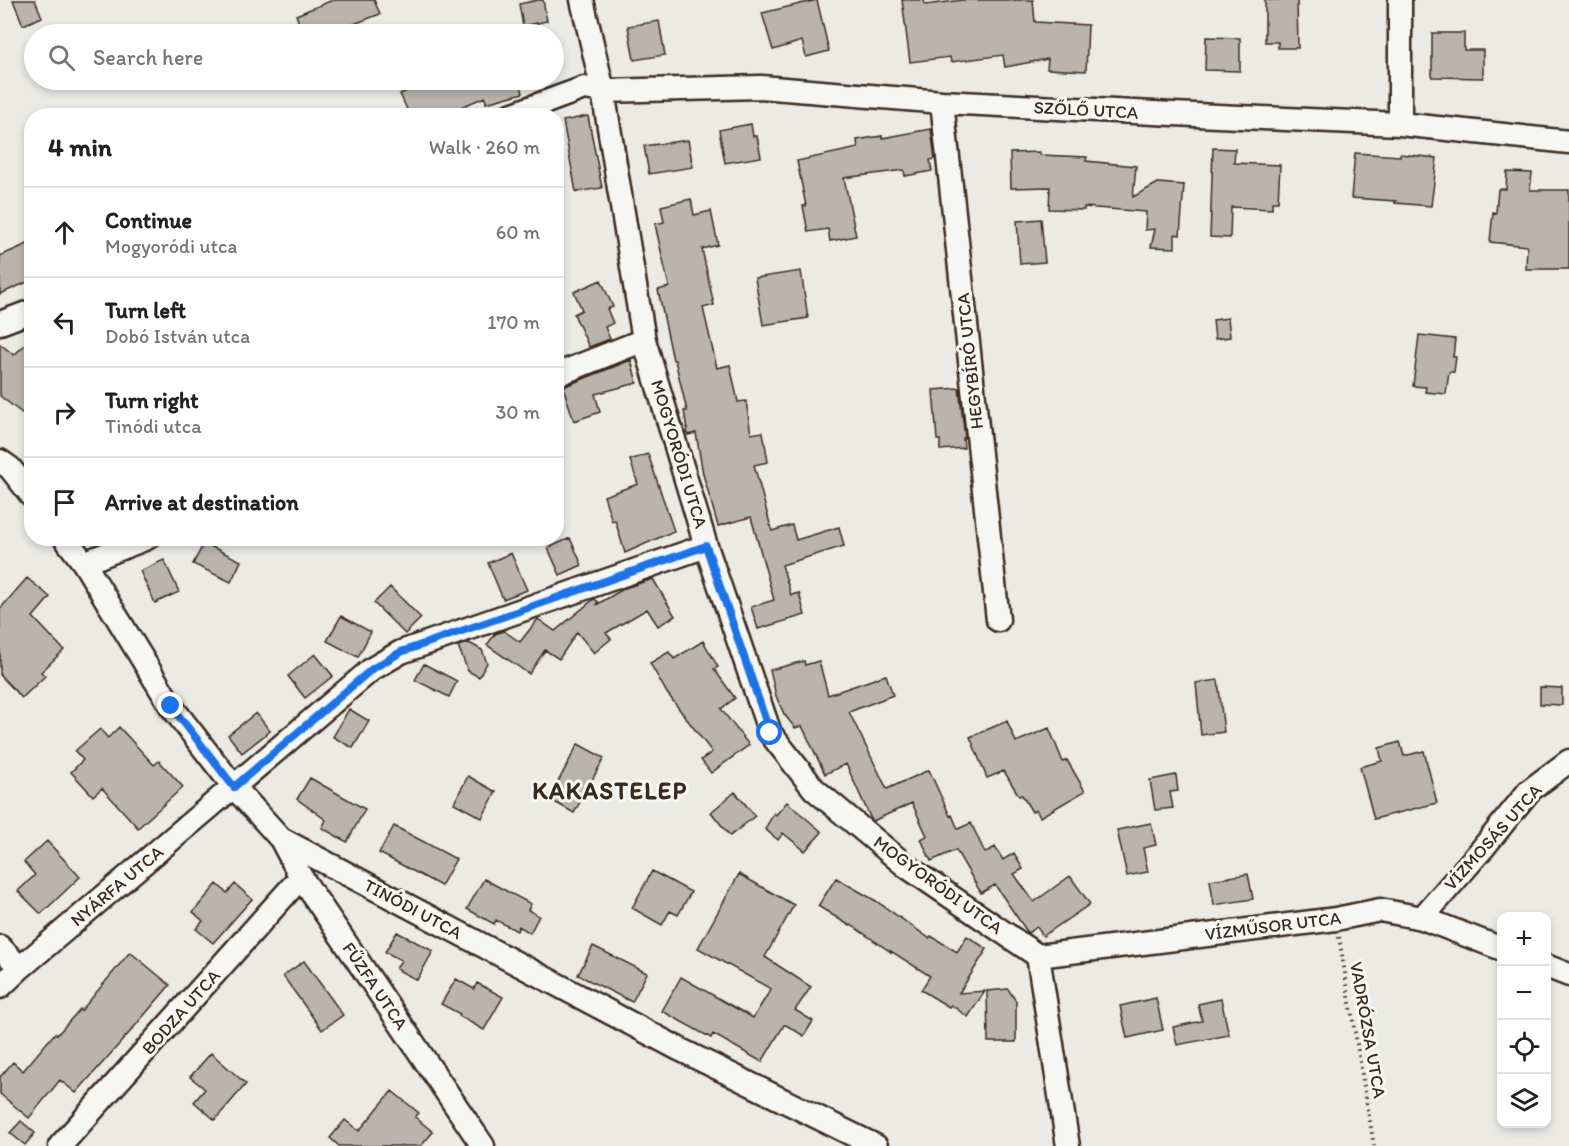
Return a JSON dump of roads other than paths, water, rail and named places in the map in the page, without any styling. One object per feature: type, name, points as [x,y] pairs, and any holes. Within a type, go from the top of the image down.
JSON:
[{"type":"street","name":"MOGYORÓDI UTCA","points":[[582,0],[603,91],[644,340],[706,546],[770,733],[814,789],[906,866],[1038,956]]},
{"type":"street","points":[[1400,0],[1400,124]]},
{"type":"street","name":"SZŐLŐ UTCA","points":[[530,108],[584,88],[603,91],[761,87],[942,102],[1400,124],[1569,142]]},
{"type":"street","name":"HEGYBÍRÓ UTCA","points":[[942,102],[998,620]]},
{"type":"street","points":[[0,323],[24,313]]},
{"type":"street","points":[[564,372],[644,340]]},
{"type":"street","points":[[0,461],[10,468],[24,486]]},
{"type":"street","name":"TINÓDI UTCA","points":[[71,546],[171,706],[234,787],[281,839],[681,1050],[876,1146]]},
{"type":"street","points":[[84,564],[128,546]]},
{"type":"street","name":"NYÁRFA UTCA","points":[[0,987],[372,669],[401,652],[706,546]]},
{"type":"street","name":"VÍZMOSÁS UTCA","points":[[1422,918],[1529,791],[1569,761]]},
{"type":"street","name":"FŰZFA UTCA","points":[[281,839],[301,877],[471,1141]]},
{"type":"street","name":"BODZA UTCA","points":[[60,1146],[301,877]]},
{"type":"street","name":"VÍZMŰSOR UTCA","points":[[1038,956],[1336,919],[1380,910],[1422,918],[1497,947]]},
{"type":"street","points":[[0,947],[20,968]]},
{"type":"street","points":[[1038,956],[1068,1146]]},
{"type":"street","points":[[1551,968],[1569,975]]},
{"type":"district","name":"KAKASTELEP","points":[[610,791]]}]
